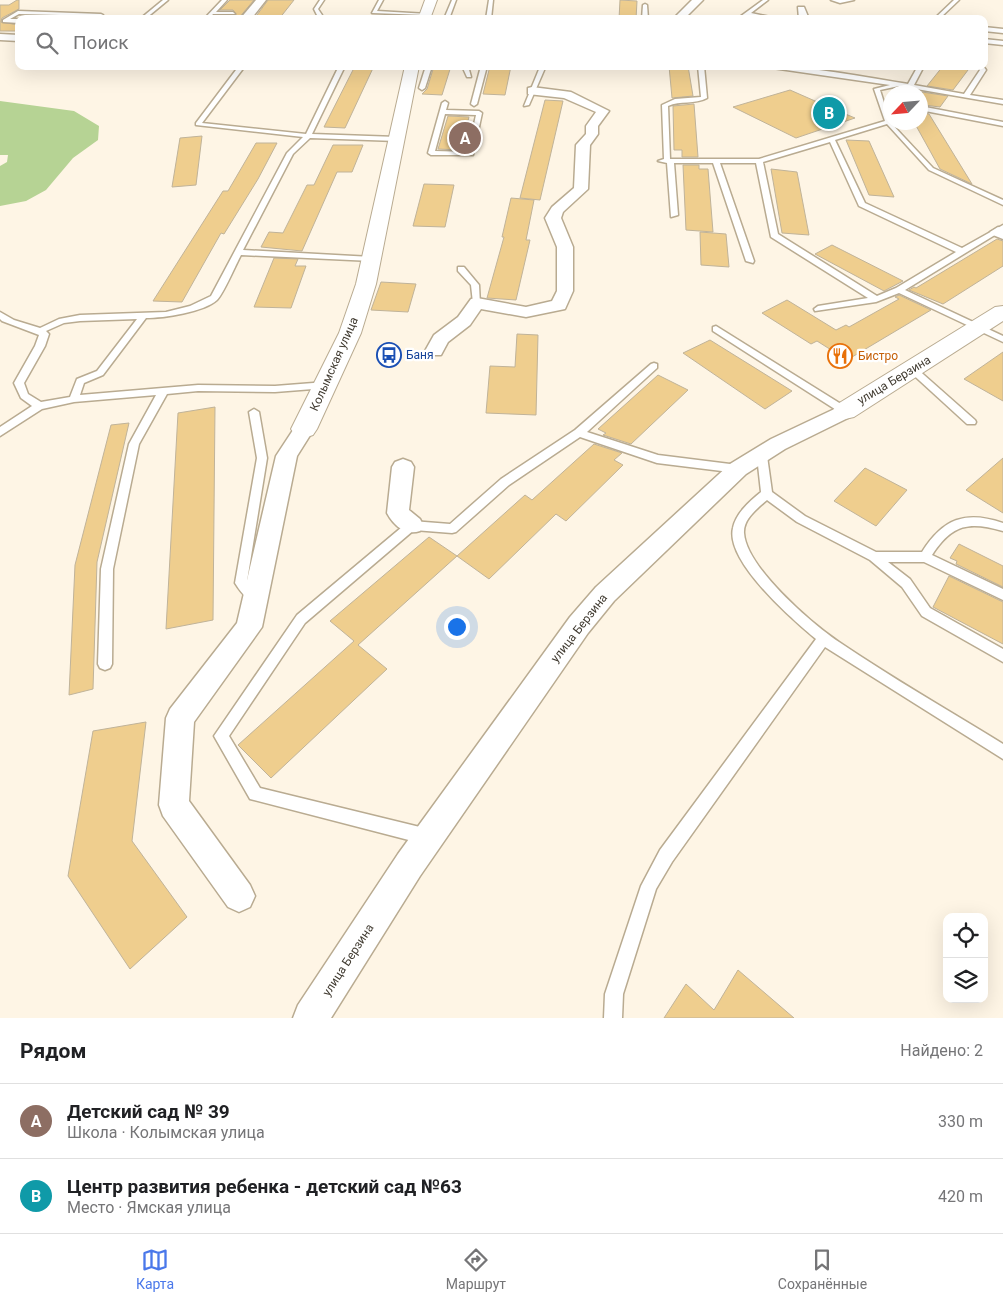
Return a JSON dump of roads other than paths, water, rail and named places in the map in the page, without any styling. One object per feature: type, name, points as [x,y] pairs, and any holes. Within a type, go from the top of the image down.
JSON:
[{"type":"street","points":[[248,15],[261,0]]},
{"type":"street","points":[[425,15],[432,0]]},
{"type":"street","points":[[682,15],[698,0]]},
{"type":"street","points":[[0,36],[15,38]]},
{"type":"street","name":"Колымская улица","points":[[239,896],[174,805],[180,718],[249,627],[287,456],[304,429],[350,333],[372,259],[411,70]]},
{"type":"street","points":[[434,352],[440,339],[464,322],[477,303],[526,312],[559,305],[565,291],[565,247],[553,218],[557,210],[580,189],[583,145],[592,134],[592,126],[603,111],[567,95],[532,91]]},
{"type":"street","name":"улица Берзина","points":[[311,1018],[429,837],[579,625],[605,594],[738,470],[778,444],[844,410],[1003,312]]},
{"type":"street","points":[[403,467],[398,498],[398,513],[412,525]]},
{"type":"lane","points":[[147,15],[166,0]]},
{"type":"lane","points":[[209,15],[225,0]]},
{"type":"lane","points":[[319,15],[316,9],[322,0]]},
{"type":"lane","points":[[381,0],[374,12],[412,15]]},
{"type":"lane","points":[[448,15],[454,0]]},
{"type":"lane","points":[[488,15],[491,0]]},
{"type":"lane","points":[[747,14],[766,0]]},
{"type":"lane","points":[[833,0],[840,2],[852,0]]},
{"type":"lane","points":[[940,15],[957,0]]},
{"type":"lane","points":[[645,4],[645,15]]},
{"type":"lane","points":[[484,15],[488,10]]},
{"type":"lane","points":[[15,21],[5,21],[18,12],[101,14],[100,15]]},
{"type":"lane","points":[[212,12],[233,13]]},
{"type":"lane","points":[[747,14],[753,15]]},
{"type":"lane","points":[[988,29],[1003,31]]},
{"type":"lane","points":[[988,41],[1003,43]]},
{"type":"lane","points":[[239,70],[198,124],[308,136],[397,139]]},
{"type":"lane","points":[[40,331],[62,321],[80,318],[166,315],[193,308],[214,298],[290,153],[308,136],[340,70]]},
{"type":"lane","points":[[422,88],[428,70]]},
{"type":"lane","points":[[467,70],[469,76]]},
{"type":"lane","points":[[474,104],[483,70]]},
{"type":"lane","points":[[526,105],[542,70]]},
{"type":"lane","points":[[674,215],[666,161],[665,105],[674,99],[696,101],[704,98],[701,70]]},
{"type":"lane","points":[[798,70],[898,85]]},
{"type":"lane","points":[[834,70],[834,74]]},
{"type":"lane","points":[[911,85],[919,70]]},
{"type":"lane","points":[[966,96],[983,70]]},
{"type":"lane","points":[[883,88],[877,89],[883,108]]},
{"type":"lane","points":[[928,90],[1003,102]]},
{"type":"lane","points":[[442,112],[479,113],[471,154],[431,153],[442,112],[445,103]]},
{"type":"lane","points":[[928,110],[1003,124]]},
{"type":"lane","points":[[666,161],[759,161],[883,124]]},
{"type":"lane","points":[[895,130],[932,170],[1003,203]]},
{"type":"lane","points":[[832,140],[862,204],[963,252]]},
{"type":"lane","points":[[716,161],[750,261]]},
{"type":"lane","points":[[759,161],[774,235],[876,299]]},
{"type":"lane","points":[[818,309],[876,299],[900,290],[1001,231]]},
{"type":"lane","points":[[238,252],[372,259]]},
{"type":"lane","points":[[461,269],[475,285],[477,303]]},
{"type":"lane","points":[[900,290],[1003,340]]},
{"type":"lane","points":[[0,315],[6,321],[40,331],[44,334],[40,346],[19,383],[24,396],[39,406]]},
{"type":"lane","points":[[74,399],[80,380],[100,373],[144,315]]},
{"type":"lane","points":[[716,329],[844,410]]},
{"type":"lane","points":[[429,837],[255,794],[221,736],[302,619],[412,525],[452,529],[505,482],[579,433],[654,366]]},
{"type":"lane","points":[[912,369],[971,422]]},
{"type":"lane","points":[[0,432],[39,406],[74,399],[198,388],[275,389],[326,385]]},
{"type":"lane","points":[[105,664],[106,568],[134,444],[163,392]]},
{"type":"lane","points":[[254,412],[262,458],[241,583],[255,597]]},
{"type":"lane","points":[[579,433],[657,458],[738,470]]},
{"type":"lane","points":[[762,456],[767,494],[801,519],[874,557],[906,583],[926,612],[1003,656]]},
{"type":"lane","points":[[767,494],[758,500],[737,531],[741,545],[754,568],[778,597],[824,638],[1003,752]]},
{"type":"lane","points":[[925,557],[934,541],[952,525],[970,518],[1003,527]]},
{"type":"lane","points":[[874,557],[925,557],[1003,595]]},
{"type":"lane","points":[[613,1018],[614,994],[649,886],[666,856],[824,638]]},
{"type":"place","name":"Центр развития ребенка - детский сад №63","points":[[829,113]]},
{"type":"place","name":"Детский сад № 39","points":[[465,138]]},
{"type":"place","name":"Баня","points":[[389,355]]},
{"type":"place","name":"Бистро","points":[[840,356]]}]
